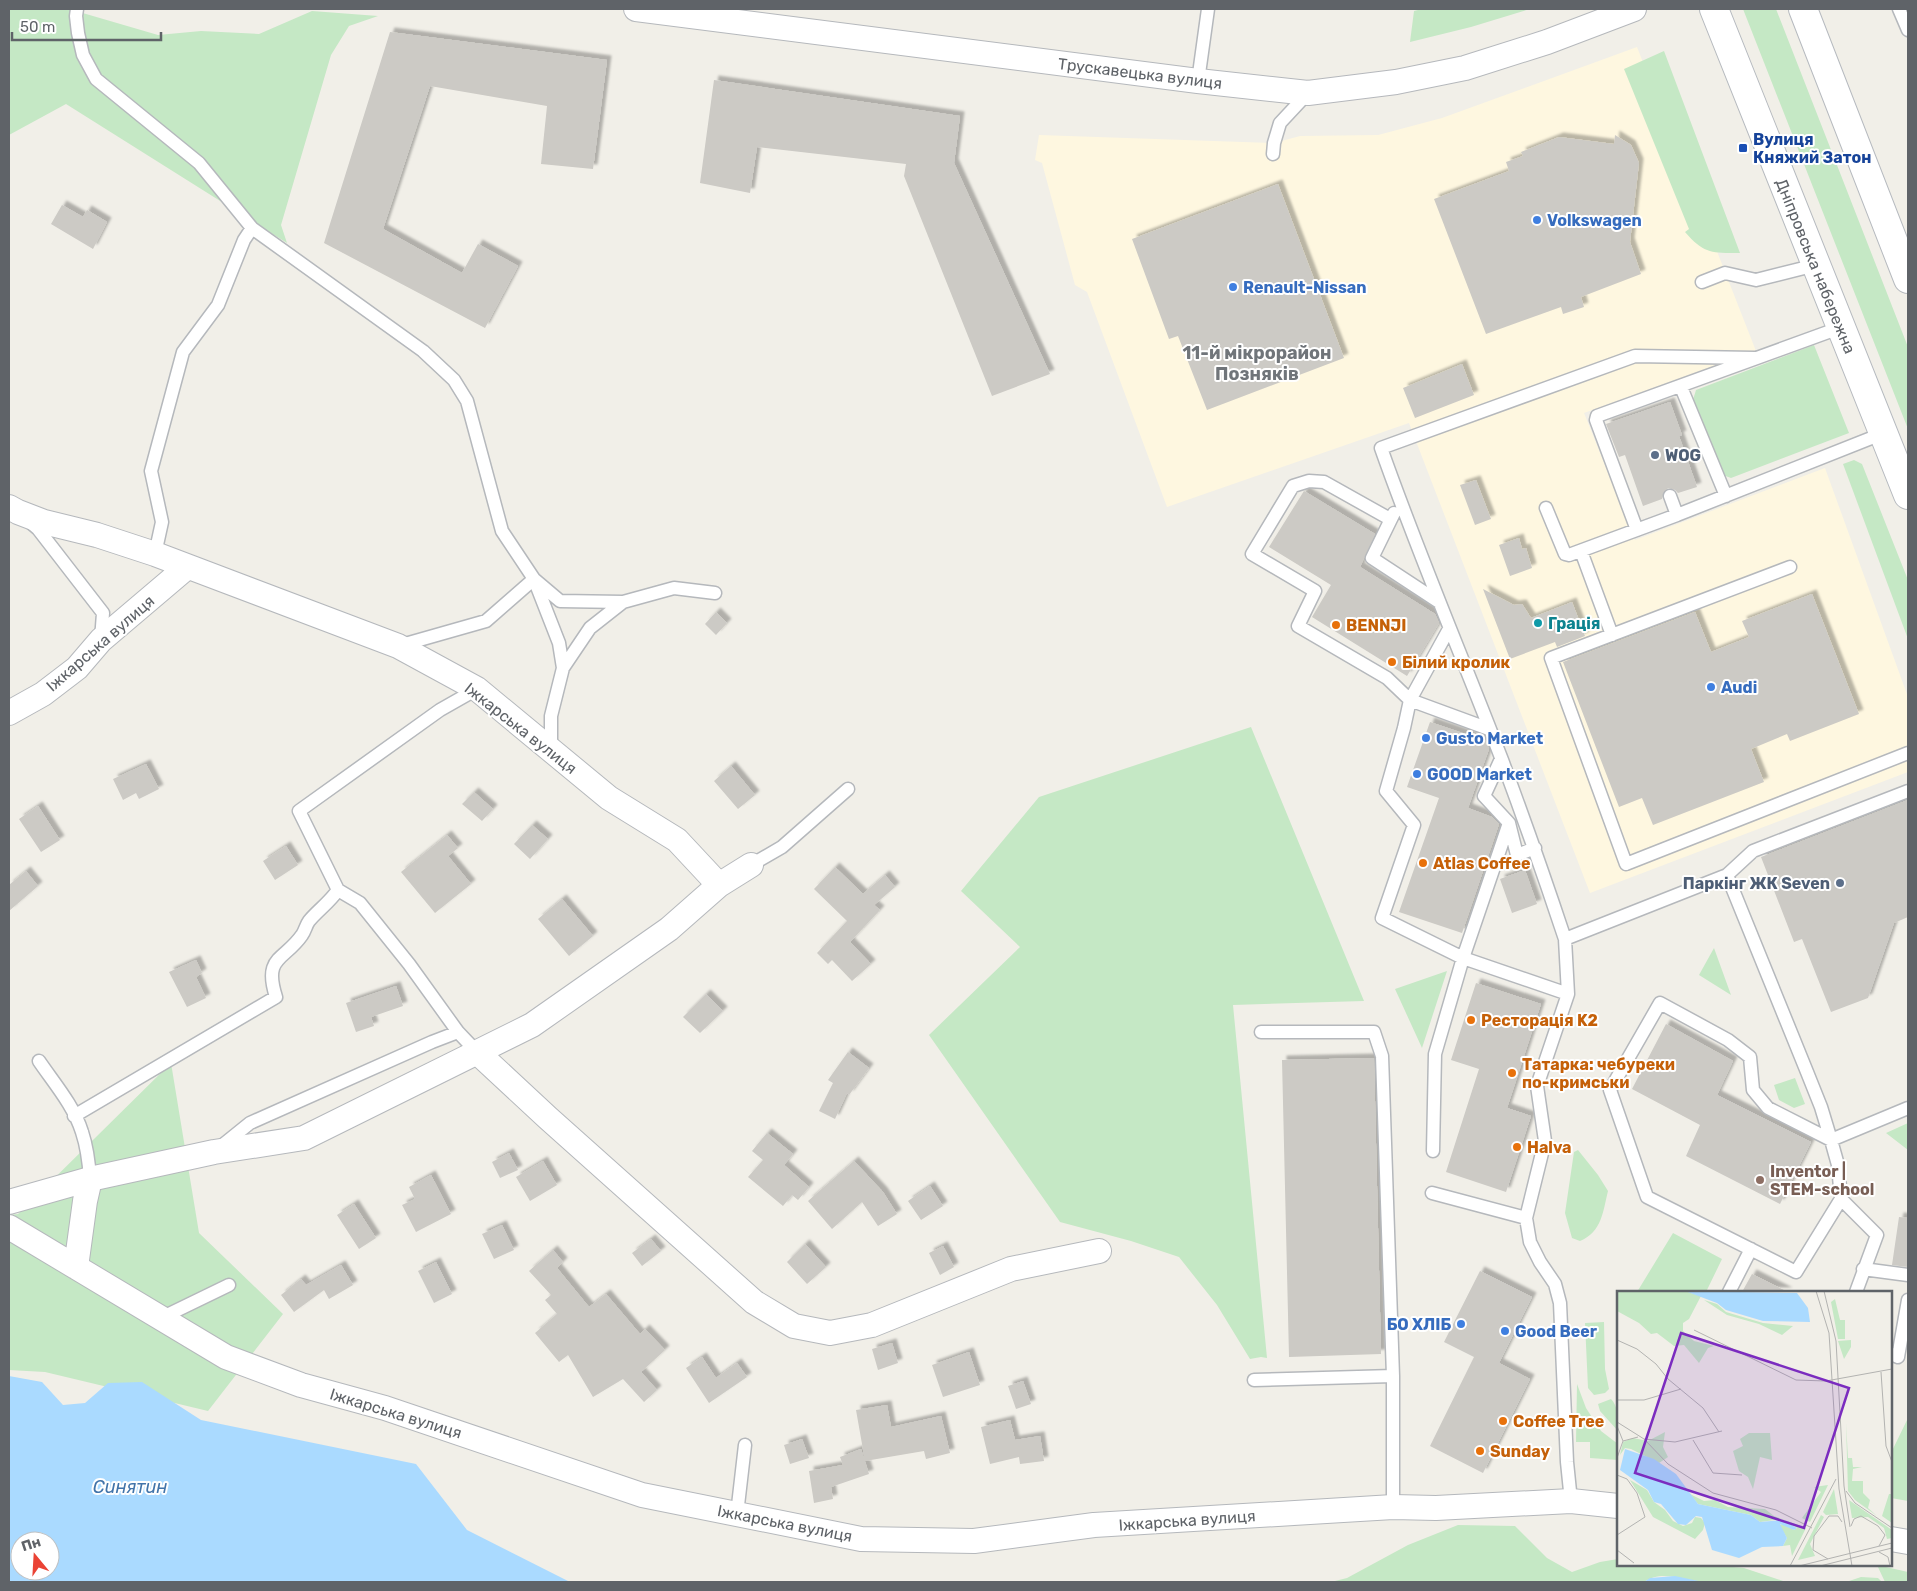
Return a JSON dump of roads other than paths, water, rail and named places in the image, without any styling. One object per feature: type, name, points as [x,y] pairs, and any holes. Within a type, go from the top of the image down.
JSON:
[{"type":"main road","name":"Дніпровська набережна","points":[[1714,9],[1908,495]]},
{"type":"main road","points":[[1803,9],[1908,279]]},
{"type":"street","name":"Трускавецька вулиця","points":[[636,9],[666,11],[1198,81],[1308,93],[1396,82],[1465,68],[1547,42],[1634,9]]},
{"type":"street","name":"Іжкарська вулиця","points":[[13,510],[44,522],[97,535],[155,554],[398,646],[477,689],[610,798],[677,840],[719,885]]},
{"type":"street","name":"Іжкарська вулиця","points":[[9,713],[43,694],[77,668],[101,640],[187,567]]},
{"type":"street","points":[[9,1202],[90,1178],[214,1152],[304,1138],[532,1025],[669,929],[719,885],[750,865]]},
{"type":"street","points":[[478,1053],[754,1302],[794,1326],[830,1333],[872,1325],[1011,1269],[1099,1251]]},
{"type":"street","points":[[76,1267],[90,1178]]},
{"type":"street","name":"Іжкарська вулиця","points":[[9,1227],[226,1357],[301,1385],[385,1408],[642,1495],[861,1539],[974,1541],[1094,1525],[1393,1507],[1436,1508],[1571,1501],[1617,1506]]},
{"type":"street","points":[[1892,1538],[1908,1542]]},
{"type":"lane","points":[[77,9],[77,24],[83,55],[96,79],[199,163],[252,228],[423,351],[454,380],[467,401],[502,531],[534,579],[559,643],[563,668]]},
{"type":"lane","points":[[1198,81],[1208,9]]},
{"type":"lane","points":[[1899,9],[1908,30]]},
{"type":"lane","points":[[1273,154],[1280,123],[1308,93]]},
{"type":"lane","points":[[155,554],[162,522],[151,471],[183,352],[218,305],[244,240],[252,228]]},
{"type":"lane","points":[[1702,282],[1725,273],[1756,280],[1816,265]]},
{"type":"lane","points":[[1637,530],[1596,420],[1597,416],[1636,408],[1681,387],[1842,327]]},
{"type":"lane","points":[[1571,1501],[1567,1462],[1560,1303],[1555,1284],[1540,1262],[1530,1242],[1526,1218],[1545,1141],[1537,1086],[1568,994],[1565,939],[1501,759],[1449,629],[1381,448],[1635,356],[1755,358]]},
{"type":"lane","points":[[1681,387],[1726,496]]},
{"type":"lane","points":[[1546,508],[1565,554],[1569,555],[1677,515],[1884,433]]},
{"type":"lane","points":[[1390,518],[1324,482],[1309,481],[1293,486],[1252,554],[1315,591],[1298,626],[1387,678],[1410,700],[1489,729]]},
{"type":"lane","points":[[1670,496],[1677,515]]},
{"type":"lane","points":[[1400,502],[1390,518],[1372,558],[1439,602]]},
{"type":"lane","points":[[13,510],[38,529],[103,613],[101,640]]},
{"type":"lane","points":[[1581,551],[1612,635]]},
{"type":"lane","points":[[1790,567],[1550,658],[1626,864],[1908,753]]},
{"type":"lane","points":[[534,579],[560,601],[623,602],[674,588],[714,593]]},
{"type":"lane","points":[[398,646],[486,621],[534,579]]},
{"type":"lane","points":[[551,750],[552,716],[563,668],[590,628],[623,602]]},
{"type":"lane","points":[[1449,629],[1410,700],[1386,792],[1414,825],[1382,918],[1463,958],[1568,994]]},
{"type":"lane","points":[[477,689],[440,710],[299,811],[338,890],[360,902],[409,964],[458,1032],[478,1053]]},
{"type":"lane","points":[[1501,759],[1484,796],[1509,823],[1517,855],[1534,848]]},
{"type":"lane","points":[[750,865],[782,847],[848,789]]},
{"type":"lane","points":[[1565,939],[1728,875],[1753,850],[1908,791]]},
{"type":"lane","points":[[1433,1151],[1435,1054],[1463,958],[1509,823]]},
{"type":"lane","points":[[1728,875],[1810,1081],[1831,1140],[1838,1165],[1841,1199],[1796,1272],[1647,1197],[1610,1090],[1660,1003],[1728,1040],[1750,1057],[1753,1090],[1768,1108],[1831,1140],[1908,1108]]},
{"type":"lane","points":[[74,1116],[276,997],[272,982],[275,961],[302,936],[308,922],[330,902],[338,890]]},
{"type":"lane","points":[[214,1152],[250,1123],[458,1032]]},
{"type":"lane","points":[[1262,1032],[1374,1032],[1382,1056],[1393,1376],[1393,1507]]},
{"type":"lane","points":[[39,1061],[82,1131],[89,1162],[90,1178]]},
{"type":"lane","points":[[1432,1193],[1526,1218]]},
{"type":"lane","points":[[1841,1199],[1877,1235],[1856,1291]]},
{"type":"lane","points":[[1730,1291],[1751,1249]]},
{"type":"lane","points":[[1864,1269],[1908,1275]]},
{"type":"lane","points":[[161,1318],[229,1286]]},
{"type":"lane","points":[[1892,1354],[1898,1357],[1908,1300]]},
{"type":"lane","points":[[1254,1380],[1393,1376]]},
{"type":"lane","points":[[737,1514],[745,1445]]},
{"type":"water","name":"Синятин","points":[[9,1376],[42,1382],[63,1405],[85,1403],[108,1383],[142,1382],[201,1420],[416,1464],[467,1530],[570,1582],[9,1582]]},
{"type":"water","points":[[1675,1576],[1703,1582],[1644,1582],[1650,1578]]},
{"type":"place","name":"Вулиця Княжий Затон","points":[[1743,148]]},
{"type":"place","name":"Volkswagen","points":[[1537,220]]},
{"type":"place","name":"Renault-Nissan","points":[[1233,287]]},
{"type":"place","name":"WOG","points":[[1655,455]]},
{"type":"place","name":"Грація","points":[[1538,623]]},
{"type":"place","name":"BENNJI","points":[[1336,625]]},
{"type":"place","name":"Білий кролик","points":[[1392,662]]},
{"type":"place","name":"Audi","points":[[1711,687]]},
{"type":"place","name":"Gusto Market","points":[[1426,738]]},
{"type":"place","name":"GOOD Market","points":[[1417,774]]},
{"type":"place","name":"Atlas Coffee","points":[[1423,863]]},
{"type":"place","name":"Паркінг ЖК Seven","points":[[1840,883]]},
{"type":"place","name":"Ресторація K2","points":[[1471,1020]]},
{"type":"place","name":"Татарка: чебуреки по-кримськи","points":[[1512,1073]]},
{"type":"place","name":"Halva","points":[[1517,1147]]},
{"type":"place","name":"Inventor | STEM-school","points":[[1760,1180]]},
{"type":"place","name":"БО ХЛIБ","points":[[1461,1324]]},
{"type":"place","name":"Good Beer","points":[[1505,1331]]},
{"type":"place","name":"Coffee Tree","points":[[1503,1421]]},
{"type":"place","name":"Sunday","points":[[1480,1451]]},
{"type":"district","name":"11-й мікрорайон Позняків","points":[[1257,363]]}]
